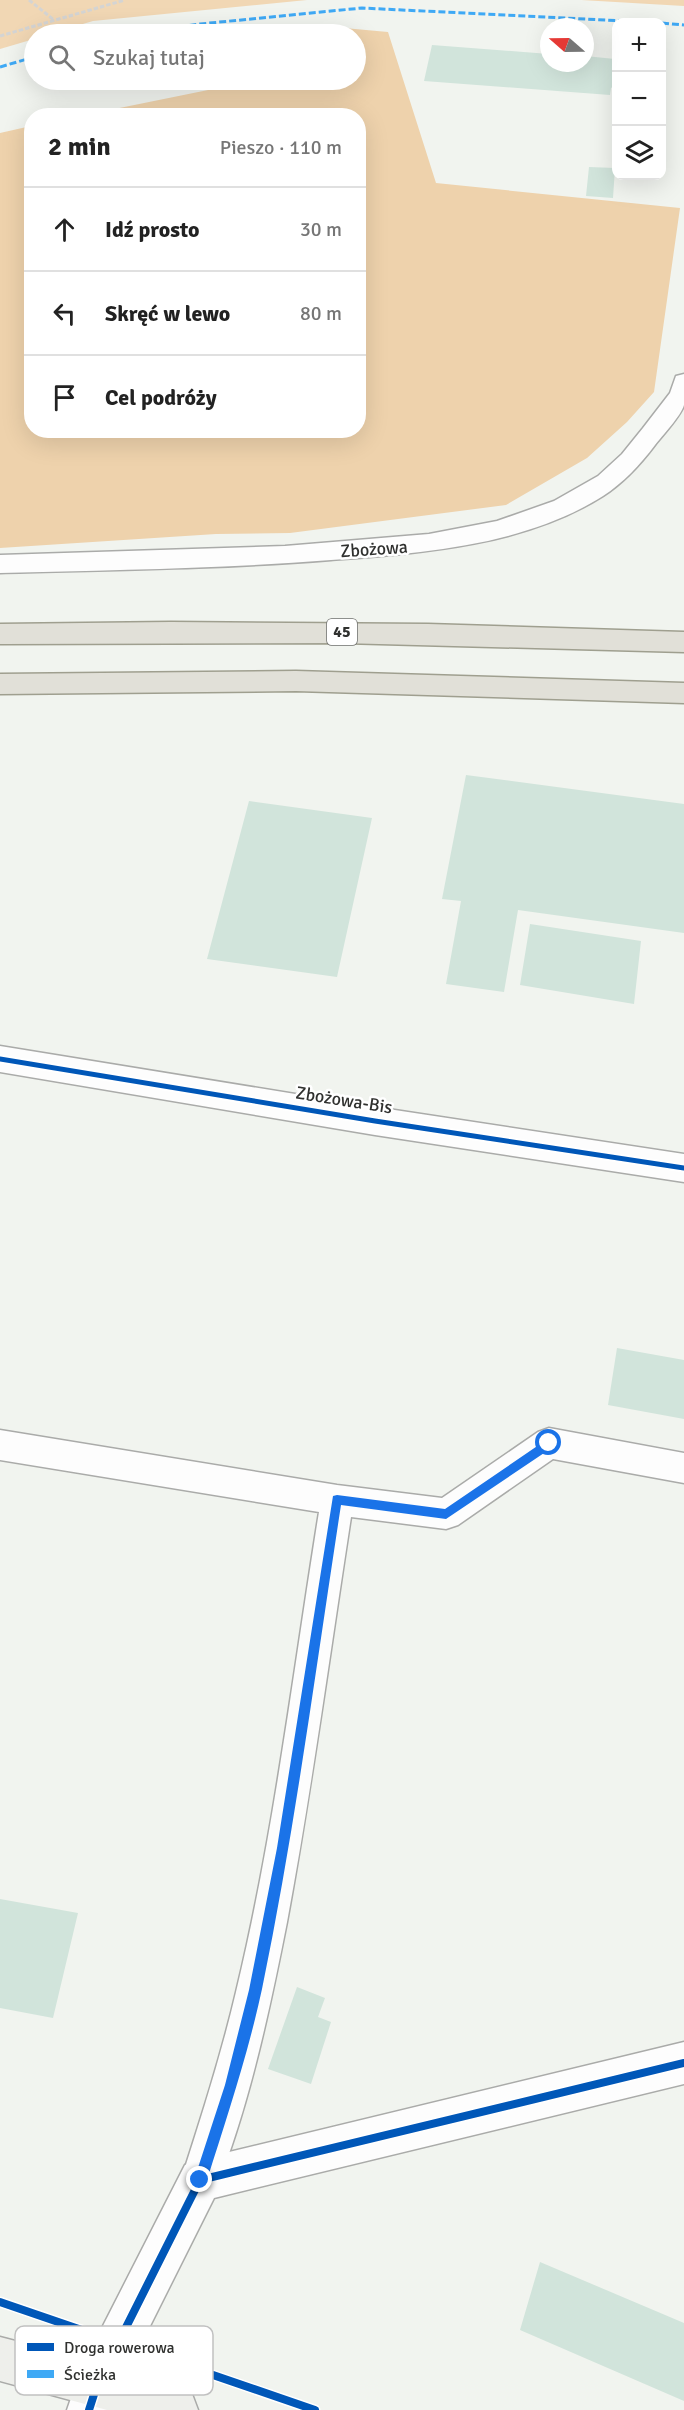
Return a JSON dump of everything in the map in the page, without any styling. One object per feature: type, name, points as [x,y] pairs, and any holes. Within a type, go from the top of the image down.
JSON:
[{"type":"main road","name":"45","points":[[0,634],[261,630],[466,634],[684,642]]},
{"type":"main road","points":[[0,684],[296,681],[684,693]]},
{"type":"street","name":"Zbożowa-Bis","points":[[0,1059],[375,1121],[684,1168]]},
{"type":"street","points":[[128,2326],[200,2180],[684,2062]]},
{"type":"street","points":[[0,2359],[15,2365]]},
{"type":"street","points":[[93,2398],[176,2410]]},
{"type":"lane","name":"Zbożowa","points":[[0,564],[271,557],[421,545],[498,528],[540,515],[594,491],[621,470],[681,394],[684,381]]},
{"type":"lane","points":[[0,1445],[337,1500],[446,1514],[549,1443],[684,1468]]},
{"type":"lane","points":[[200,2180],[231,2085],[255,1990],[283,1848],[337,1500]]},
{"type":"path","points":[[29,0],[54,20]]},
{"type":"path","points":[[40,24],[125,0]]},
{"type":"path","points":[[0,36],[24,29]]},
{"type":"shaded area","points":[[0,0],[307,0],[93,21],[83,24],[24,24],[24,42],[0,49]]},
{"type":"shaded area","points":[[581,0],[684,0],[684,6]]},
{"type":"shaded area","points":[[366,30],[388,32],[436,183],[680,208],[654,392],[627,422],[587,458],[506,505],[290,533],[216,534],[0,548],[0,133],[24,128],[24,438],[366,438],[366,108],[119,108],[208,90],[366,90]]},
{"type":"building","points":[[432,45],[540,53],[540,72],[594,72],[594,57],[612,59],[610,95],[424,81]]},
{"type":"building","points":[[589,167],[612,168],[613,198],[586,196]]},
{"type":"building","points":[[466,775],[684,804],[684,933],[518,910],[504,992],[446,984],[461,901],[442,899]]},
{"type":"building","points":[[249,801],[372,818],[337,977],[207,959]]},
{"type":"building","points":[[530,924],[641,941],[634,1004],[520,985]]},
{"type":"building","points":[[617,1348],[684,1360],[684,1419],[608,1405]]},
{"type":"building","points":[[0,1899],[78,1913],[53,2018],[0,2008]]},
{"type":"building","points":[[297,1987],[325,1998],[318,2017],[331,2022],[311,2084],[268,2069]]},
{"type":"building","points":[[540,2262],[684,2323],[684,2401],[520,2330]]},
{"type":"marked path","points":[[200,24],[362,8],[612,20]]},
{"type":"marked path","points":[[666,23],[684,25]]},
{"type":"marked path","points":[[0,67],[24,60]]},
{"type":"cycle path","points":[[0,1059],[375,1121],[684,1168]]},
{"type":"cycle path","points":[[127,2326],[200,2180],[684,2063]]},
{"type":"cycle path","points":[[0,2302],[70,2326]]},
{"type":"cycle path","points":[[213,2375],[315,2410]]},
{"type":"cycle path","points":[[89,2410],[94,2395]]},
{"type":"route","points":[[200,2180],[231,2085],[255,1990],[283,1848],[337,1500],[446,1514],[549,1443]]}]
